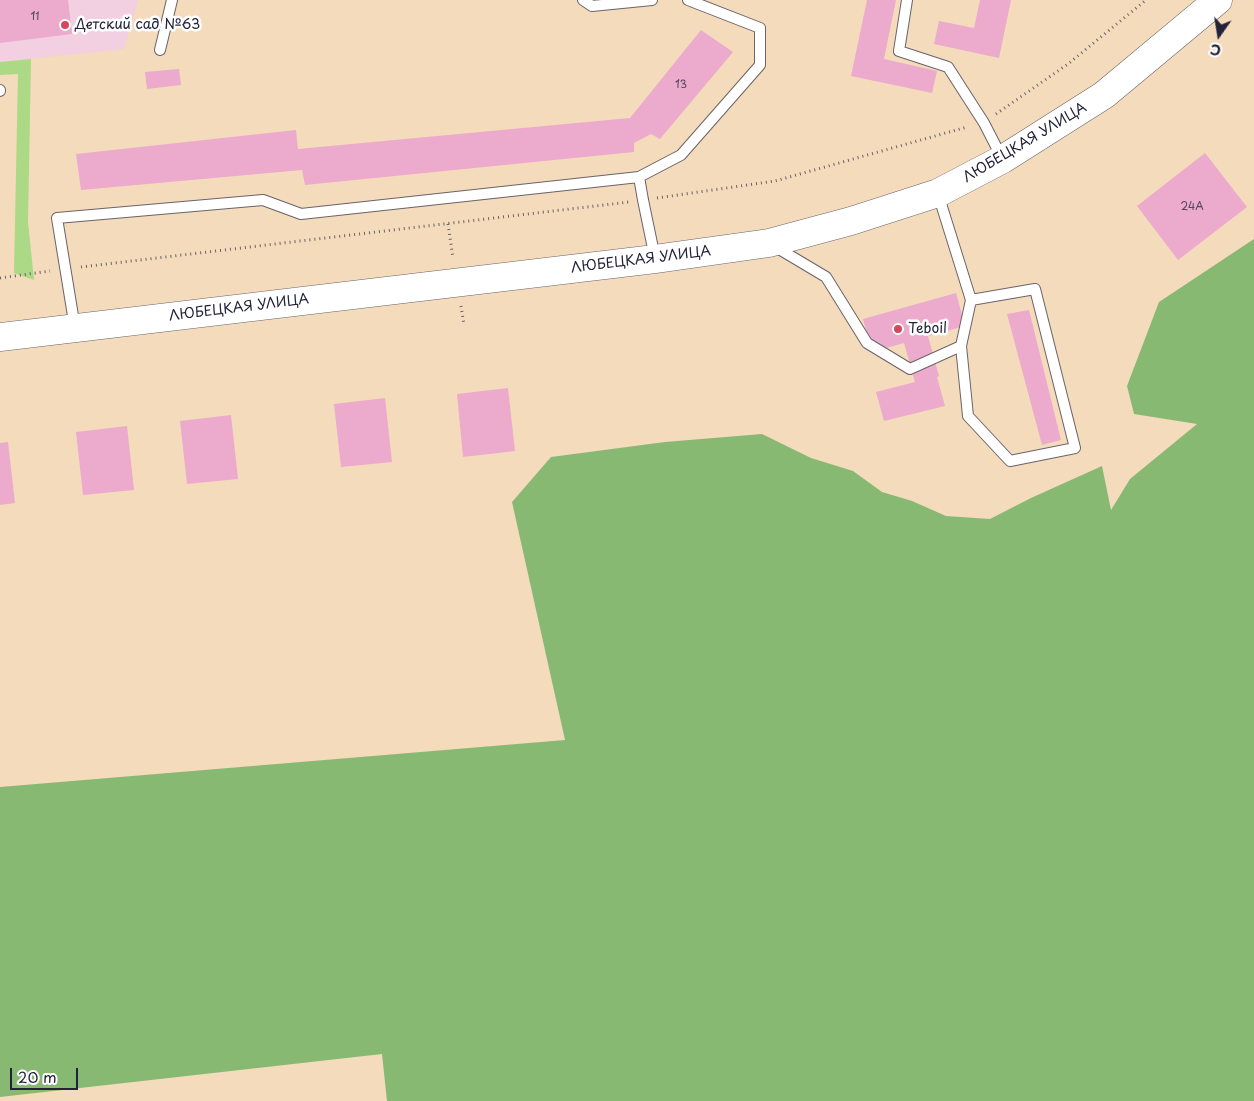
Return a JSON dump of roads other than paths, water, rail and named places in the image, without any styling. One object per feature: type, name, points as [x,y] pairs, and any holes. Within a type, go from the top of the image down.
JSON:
[{"type":"street","name":"ЛЮБЕЦКАЯ УЛИЦА","points":[[0,337],[655,259],[769,243],[851,221],[938,193],[1003,159],[1104,96],[1218,0]]},
{"type":"lane","points":[[160,50],[172,0]]},
{"type":"lane","points":[[582,0],[592,6],[652,0]]},
{"type":"lane","points":[[75,328],[57,218],[262,200],[301,214],[639,177],[681,156],[760,66],[760,28],[688,0]]},
{"type":"lane","points":[[908,0],[900,51],[948,66],[984,123],[1003,159]]},
{"type":"lane","points":[[639,177],[655,259]]},
{"type":"lane","points":[[938,193],[971,300],[961,346],[968,416],[1010,460],[1074,448],[1035,289],[971,300]]},
{"type":"lane","points":[[769,243],[826,277],[866,343],[910,369],[961,346]]},
{"type":"place","name":"Детский сад №63","points":[[65,25]]},
{"type":"place","name":"Teboil","points":[[898,329]]}]
